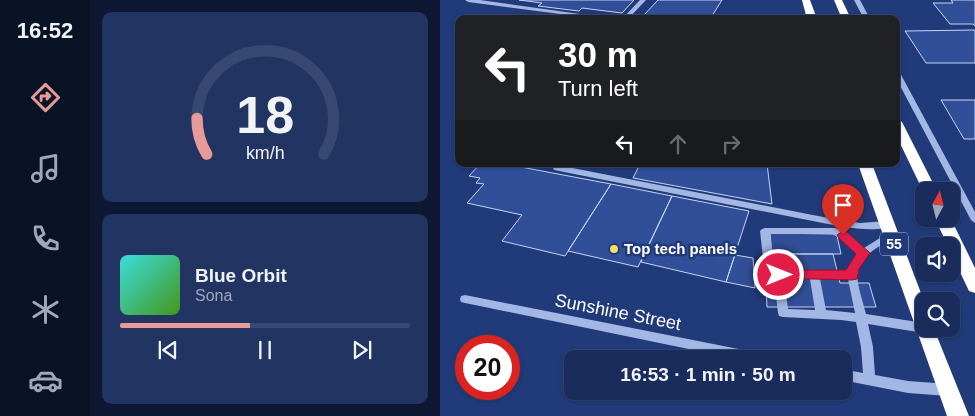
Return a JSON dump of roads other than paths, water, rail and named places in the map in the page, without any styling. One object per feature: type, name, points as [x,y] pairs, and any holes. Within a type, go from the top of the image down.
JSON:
[{"type":"highway","points":[[806,0],[811,15]]},
{"type":"highway","points":[[838,0],[845,15]]},
{"type":"highway","points":[[900,130],[926,182]]},
{"type":"highway","name":"55","points":[[866,167],[915,302]]},
{"type":"highway","points":[[947,228],[975,286]]},
{"type":"highway","name":"55","points":[[928,337],[958,416]]},
{"type":"street","points":[[468,0],[582,15]]},
{"type":"street","points":[[629,15],[642,0]]},
{"type":"street","points":[[857,0],[865,15]]},
{"type":"street","points":[[900,85],[975,220]]},
{"type":"street","points":[[557,168],[823,220],[889,230]]},
{"type":"street","points":[[869,380],[867,347],[852,275],[853,268],[864,253],[889,230]]},
{"type":"street","points":[[852,275],[770,275],[765,231],[835,231],[843,235],[864,253]]},
{"type":"street","points":[[779,275],[784,313],[860,317],[915,326]]},
{"type":"street","points":[[814,275],[822,314]]},
{"type":"street","name":"Sunshine Street","points":[[465,299],[719,350]]},
{"type":"street","points":[[852,376],[908,387],[948,390]]},
{"type":"place","name":"Top tech panels","points":[[614,249]]}]
